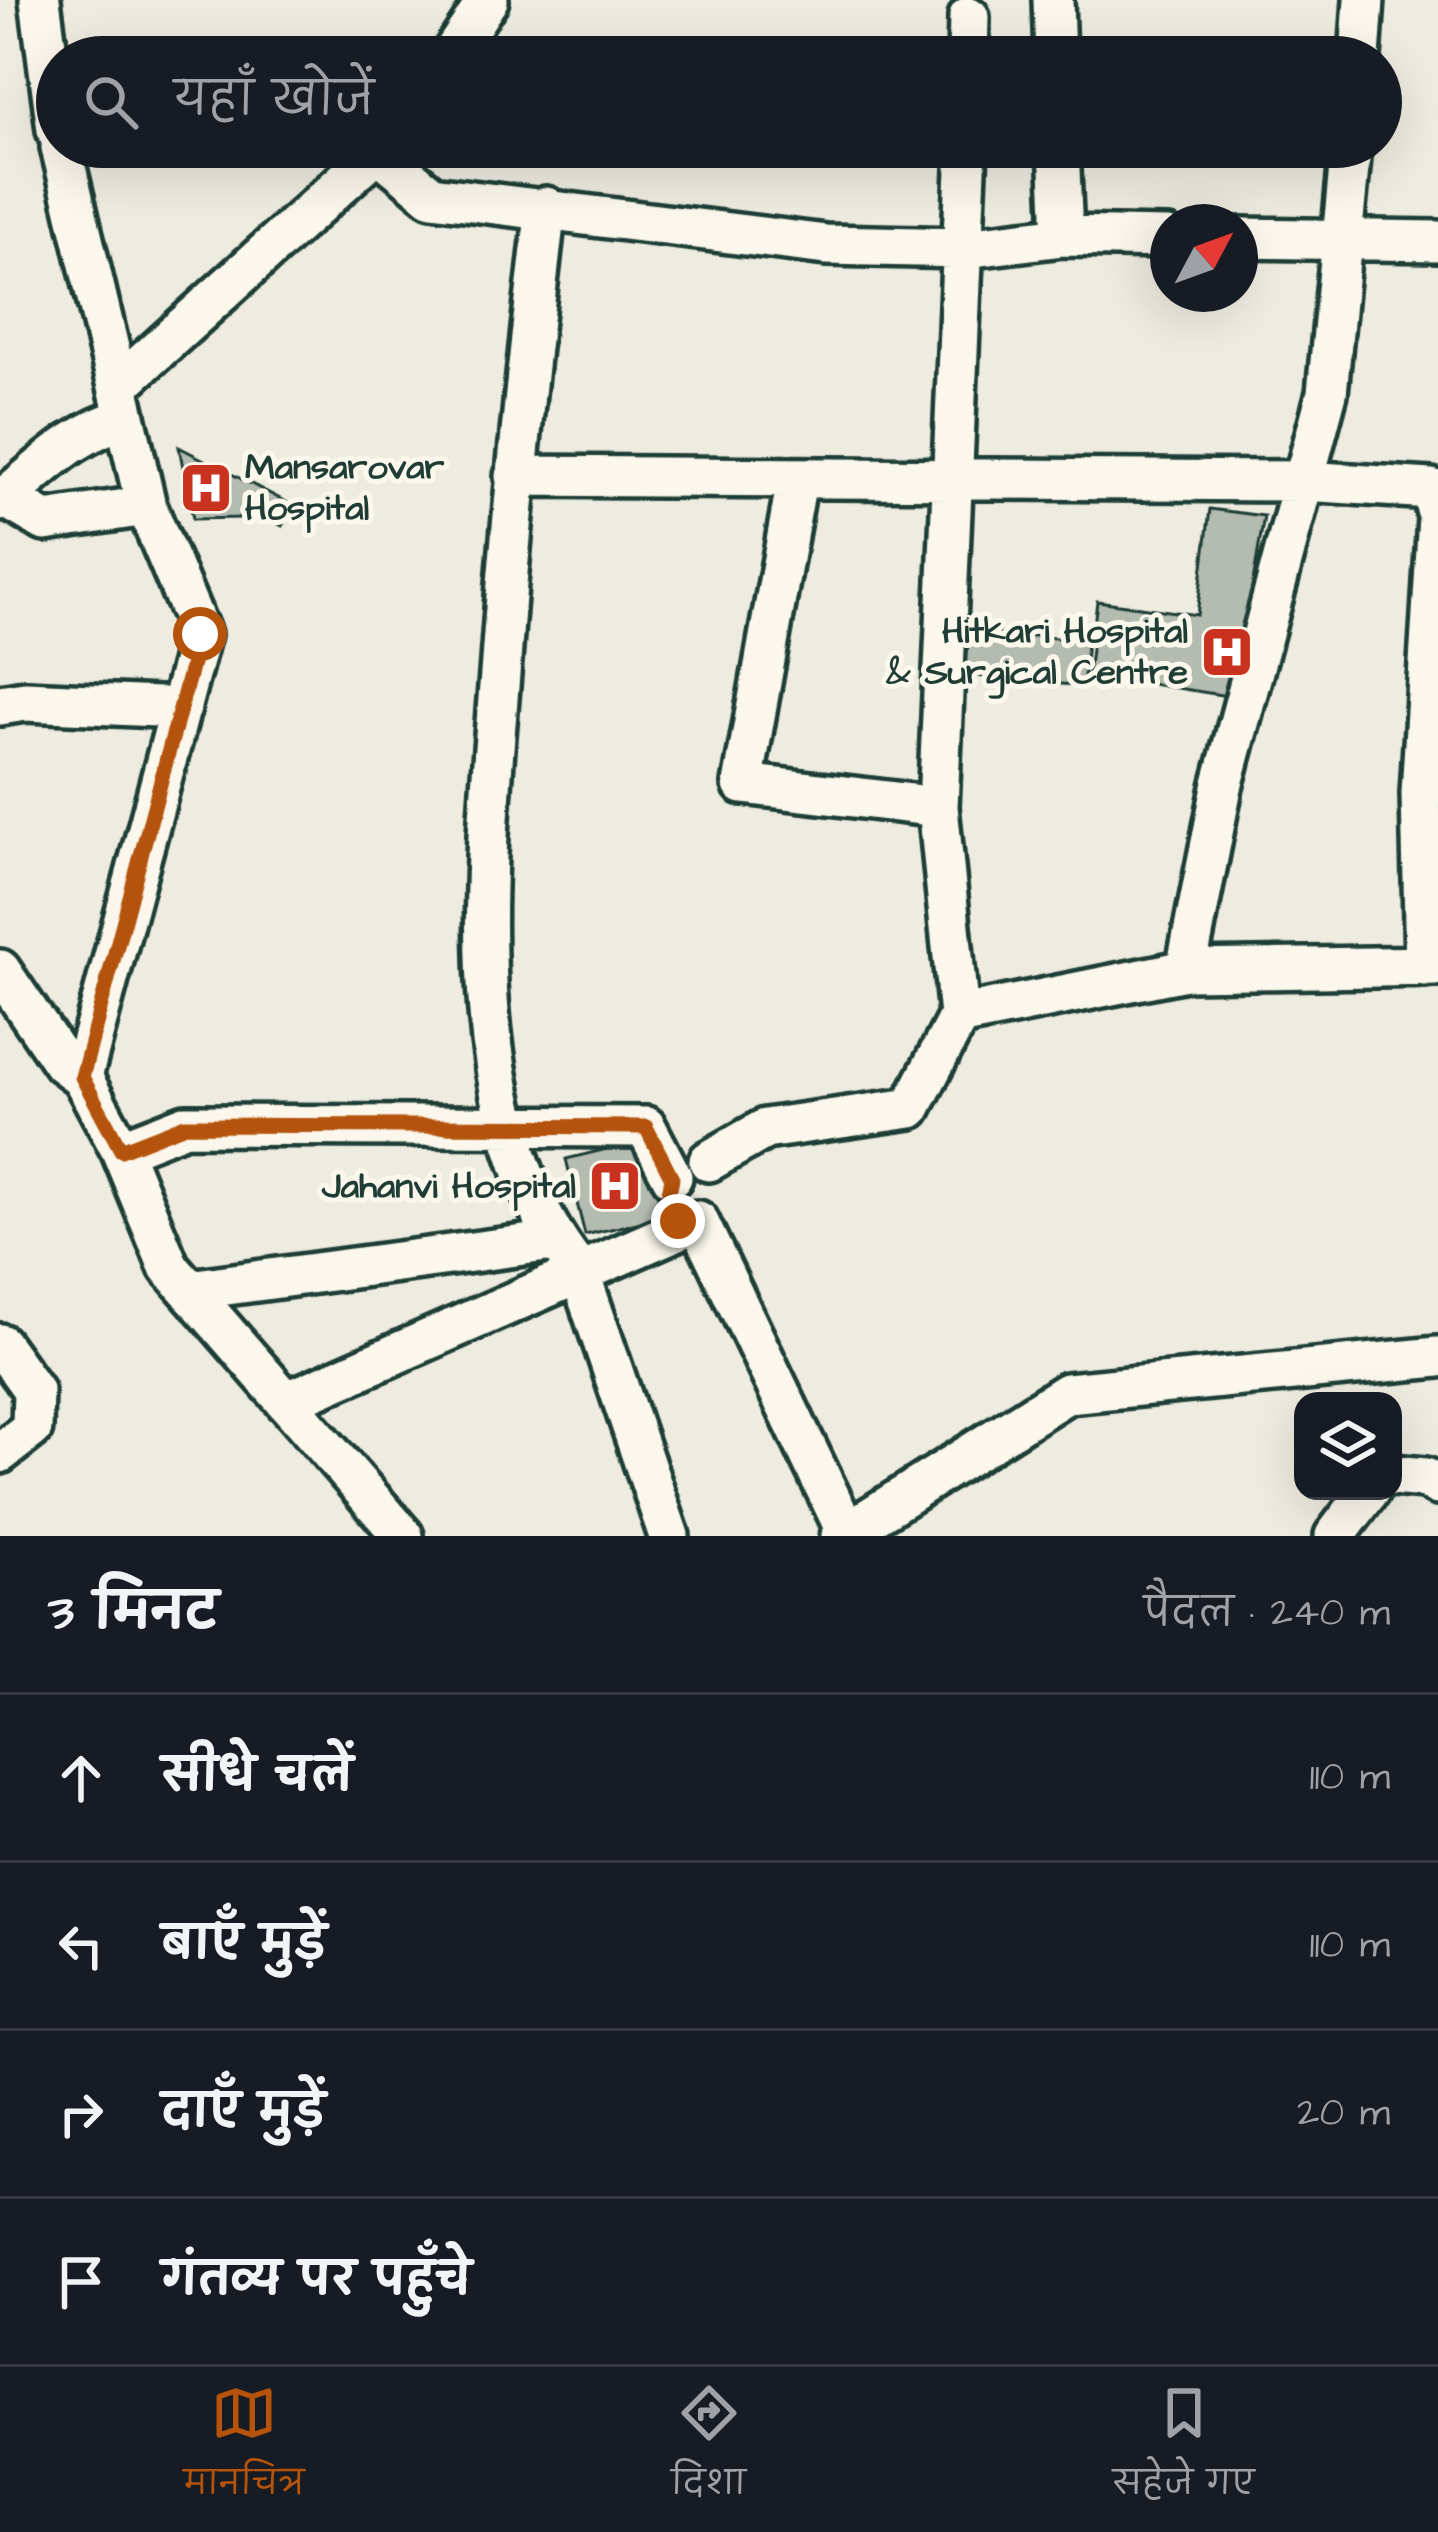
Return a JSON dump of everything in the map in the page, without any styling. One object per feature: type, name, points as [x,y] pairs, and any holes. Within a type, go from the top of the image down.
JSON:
[{"type":"street","points":[[40,0],[45,36]]},
{"type":"street","points":[[464,36],[488,0]]},
{"type":"street","points":[[1053,0],[1054,36]]},
{"type":"street","points":[[1361,36],[1364,0]]},
{"type":"street","points":[[969,17],[969,36]]},
{"type":"street","points":[[66,168],[146,506],[200,634],[82,1077]]},
{"type":"street","points":[[146,506],[45,521],[3,499],[24,475],[122,402],[361,168]]},
{"type":"street","points":[[401,168],[432,196],[826,245],[964,248],[1063,236],[1150,238]]},
{"type":"street","points":[[698,1221],[674,1216],[668,1197],[672,1178],[693,1159],[710,1161],[765,1130],[911,1108],[959,1016],[938,807],[966,168]]},
{"type":"street","points":[[1060,168],[1063,236]]},
{"type":"street","points":[[1186,970],[1222,787],[1328,393],[1349,168]]},
{"type":"street","points":[[546,207],[515,476],[484,886],[485,995],[511,1130],[554,1241],[579,1271],[669,1536]]},
{"type":"street","points":[[1258,238],[1438,241]]},
{"type":"street","points":[[515,476],[1304,481],[1431,489],[1438,517],[1430,793],[1431,967],[1186,970],[959,1016]]},
{"type":"street","points":[[797,480],[743,784],[938,807]]},
{"type":"street","points":[[0,705],[25,701],[181,708]]},
{"type":"street","points":[[0,970],[62,1063],[82,1077],[121,1150],[169,1267],[403,1536]]},
{"type":"street","points":[[121,1150],[185,1125],[646,1127],[672,1178]]},
{"type":"street","points":[[286,1402],[698,1221],[713,1208],[723,1177],[710,1161]]},
{"type":"street","points":[[698,1221],[844,1534],[1067,1393],[1438,1357]]},
{"type":"street","points":[[189,1290],[554,1241]]},
{"type":"street","points":[[0,1344],[33,1390],[32,1428],[0,1454]]},
{"type":"street","points":[[1402,1476],[1438,1485]]},
{"type":"street","points":[[1335,1536],[1362,1500]]},
{"type":"building","points":[[179,447],[294,506],[282,526],[246,504],[241,518],[193,519]]},
{"type":"building","points":[[1210,509],[1264,516],[1234,697],[1088,674],[1097,601],[1197,615]]},
{"type":"building","points":[[960,629],[1087,641],[1083,686],[955,674]]},
{"type":"building","points":[[644,1140],[663,1217],[585,1235],[566,1159]]},
{"type":"place","name":"Mansarovar Hospital","points":[[206,488]]},
{"type":"place","name":"Hitkari Hospital & Surgical Centre","points":[[1227,652]]},
{"type":"place","name":"Jahanvi Hospital","points":[[615,1186]]},
{"type":"route","points":[[200,634],[82,1077],[121,1150],[185,1125],[646,1127],[672,1178],[668,1197],[678,1221]]}]
